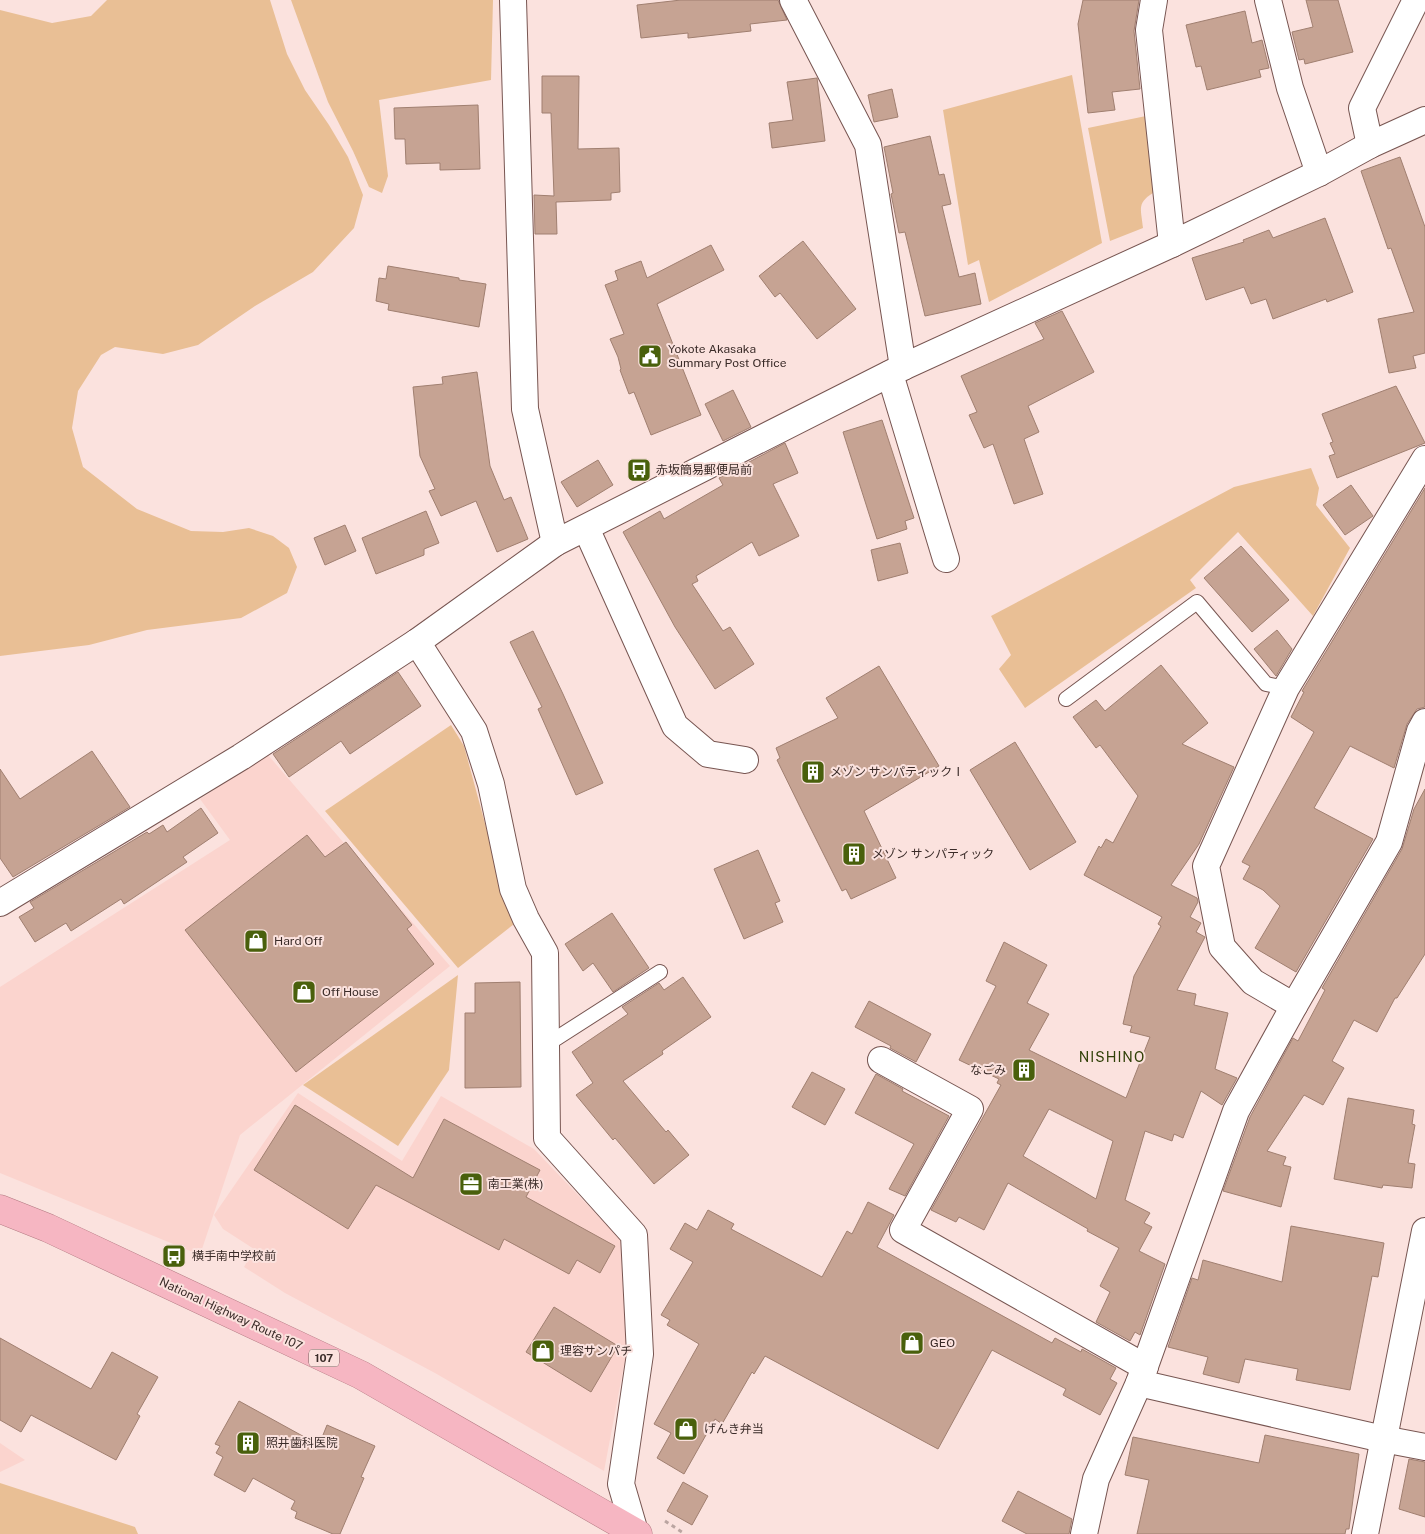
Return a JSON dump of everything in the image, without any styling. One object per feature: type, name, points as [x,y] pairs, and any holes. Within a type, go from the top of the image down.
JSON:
[{"type":"highway","name":"National Highway Route 107","points":[[0,1208],[48,1228],[361,1375],[636,1533]]},
{"type":"street","points":[[513,0],[525,409],[555,543]]},
{"type":"street","points":[[793,0],[868,145],[897,370],[946,559]]},
{"type":"street","points":[[1154,0],[1149,30],[1172,244]]},
{"type":"street","points":[[1268,0],[1290,88],[1319,173]]},
{"type":"street","points":[[1370,145],[1362,108],[1416,0]]},
{"type":"street","points":[[0,903],[241,757],[417,642],[555,543],[897,370],[1172,244],[1319,173],[1370,145],[1425,120]]},
{"type":"street","points":[[1294,1006],[1253,982],[1222,947],[1206,866],[1286,688],[1425,459]]},
{"type":"street","points":[[586,528],[675,726],[708,754],[745,760]]},
{"type":"street","points":[[417,642],[474,731],[491,784],[513,889],[526,919],[545,953],[547,1138],[634,1236],[640,1354],[621,1484],[636,1533]]},
{"type":"street","points":[[1084,1534],[1096,1479],[1142,1375],[1236,1111],[1389,842],[1420,731],[1425,722]]},
{"type":"street","points":[[881,1060],[970,1109],[903,1230],[1142,1375],[1383,1439],[1425,1447]]},
{"type":"street","points":[[1365,1534],[1424,1244]]},
{"type":"lane","points":[[1066,699],[1197,602],[1266,684],[1286,688]]},
{"type":"lane","points":[[546,1045],[660,972]]},
{"type":"shaded area","points":[[107,0],[270,0],[287,54],[305,90],[348,157],[363,195],[354,228],[313,272],[255,306],[198,345],[163,354],[115,347],[101,355],[78,391],[72,428],[83,467],[137,509],[191,531],[223,532],[249,528],[273,536],[289,548],[297,567],[287,593],[241,618],[147,630],[89,645],[0,656],[0,10],[52,23],[91,16]]},
{"type":"shaded area","points":[[291,0],[493,0],[491,80],[379,100],[388,176],[382,193],[369,187],[328,102]]},
{"type":"shaded area","points":[[1072,75],[1102,243],[989,302],[979,260],[968,265],[943,110]]},
{"type":"shaded area","points":[[1146,116],[1156,191],[1145,199],[1141,206],[1143,228],[1110,241],[1088,128]]},
{"type":"shaded area","points":[[1311,468],[1319,488],[1316,505],[1350,548],[1313,616],[1238,532],[1190,580],[1196,588],[1025,708],[999,669],[1011,655],[991,616],[1234,487]]},
{"type":"shaded area","points":[[451,725],[464,746],[514,924],[458,968],[325,811]]},
{"type":"shaded area","points":[[268,755],[450,966],[240,1135],[200,1255],[0,1173],[0,987],[230,840],[200,799]]},
{"type":"shaded area","points":[[458,975],[449,1070],[398,1146],[303,1085]]},
{"type":"shaded area","points":[[298,1093],[402,1161],[441,1096],[534,1149],[623,1242],[628,1344],[604,1471],[435,1373],[285,1293],[244,1267],[254,1249],[223,1229],[214,1215]]},
{"type":"shaded area","points":[[0,1443],[25,1460],[0,1472]]},
{"type":"shaded area","points":[[0,1483],[135,1527],[138,1534],[0,1534]]},
{"type":"building","points":[[681,0],[778,0],[787,20],[750,24],[751,31],[688,38],[688,33],[641,38],[637,5]]},
{"type":"building","points":[[1083,0],[1139,0],[1134,31],[1140,89],[1112,92],[1115,110],[1088,113],[1078,24]]},
{"type":"building","points":[[1306,0],[1338,0],[1353,52],[1305,64],[1304,59],[1299,60],[1292,32],[1313,27]]},
{"type":"building","points":[[1245,11],[1252,43],[1262,40],[1269,68],[1259,70],[1261,77],[1207,90],[1201,66],[1196,67],[1186,25]]},
{"type":"building","points":[[542,76],[579,76],[578,149],[619,148],[620,192],[611,193],[611,200],[556,202],[557,234],[535,234],[534,195],[554,196],[551,113],[542,113]]},
{"type":"building","points":[[817,78],[825,141],[772,148],[769,123],[793,120],[787,82]]},
{"type":"building","points":[[892,89],[898,117],[874,122],[868,95]]},
{"type":"building","points":[[478,105],[480,169],[440,170],[440,163],[406,164],[405,139],[395,139],[394,108]]},
{"type":"building","points":[[930,136],[939,175],[944,174],[951,204],[942,206],[959,277],[975,273],[981,304],[925,316],[905,232],[899,233],[884,147]]},
{"type":"building","points":[[1400,157],[1425,227],[1425,353],[1413,356],[1416,368],[1389,373],[1378,319],[1414,312],[1391,248],[1388,249],[1361,171]]},
{"type":"building","points":[[1325,218],[1353,292],[1327,302],[1326,299],[1273,319],[1266,299],[1251,304],[1244,287],[1206,300],[1192,258],[1244,242],[1243,240],[1269,230],[1273,238]]},
{"type":"building","points":[[803,241],[856,309],[817,339],[780,293],[775,297],[759,276]]},
{"type":"building","points":[[711,245],[724,270],[657,304],[701,415],[651,435],[634,392],[629,394],[620,370],[618,357],[610,339],[624,334],[605,285],[618,280],[615,271],[641,261],[647,278]]},
{"type":"building","points":[[388,266],[486,284],[479,327],[388,310],[389,304],[376,301],[379,278],[386,279]]},
{"type":"building","points":[[1062,311],[1094,372],[1028,406],[1039,432],[1024,439],[1043,494],[1014,504],[993,444],[984,448],[969,415],[977,412],[961,376],[1044,339],[1035,323]]},
{"type":"building","points":[[477,372],[490,466],[504,500],[511,497],[528,539],[497,552],[476,501],[441,516],[429,491],[435,489],[420,456],[413,387],[443,384],[442,377]]},
{"type":"building","points":[[1396,386],[1425,443],[1337,478],[1329,456],[1335,454],[1330,443],[1333,442],[1322,414]]},
{"type":"building","points":[[733,390],[751,427],[723,441],[705,404]]},
{"type":"building","points":[[882,420],[914,518],[905,521],[907,529],[877,539],[843,432]]},
{"type":"building","points":[[785,443],[798,473],[773,484],[799,536],[759,556],[752,542],[696,576],[698,581],[692,584],[723,631],[730,627],[754,664],[715,689],[675,627],[623,532],[660,511],[664,519],[723,485],[719,478]]},
{"type":"building","points":[[598,460],[613,485],[577,507],[561,482]]},
{"type":"building","points":[[1351,485],[1373,516],[1345,535],[1323,505]]},
{"type":"building","points":[[1425,488],[1425,707],[1417,709],[1407,724],[1394,768],[1350,746],[1314,808],[1373,839],[1296,972],[1255,948],[1280,906],[1263,890],[1243,879],[1250,866],[1242,862],[1314,732],[1291,717],[1304,692],[1302,691]]},
{"type":"building","points":[[426,511],[439,543],[424,549],[424,555],[376,574],[362,538]]},
{"type":"building","points":[[345,525],[356,551],[325,565],[314,538]]},
{"type":"building","points":[[900,543],[908,573],[878,581],[871,550]]},
{"type":"building","points":[[1241,546],[1289,600],[1252,632],[1204,578]]},
{"type":"building","points":[[1277,630],[1292,649],[1276,676],[1254,649]]},
{"type":"building","points":[[533,631],[603,783],[576,795],[538,709],[542,707],[510,642]]},
{"type":"building","points":[[1161,665],[1208,723],[1182,744],[1234,767],[1199,844],[1171,885],[1197,898],[1198,902],[1190,917],[1201,923],[1196,932],[1205,937],[1177,990],[1196,994],[1194,1005],[1228,1013],[1215,1069],[1237,1078],[1222,1105],[1201,1091],[1183,1138],[1174,1134],[1172,1141],[1145,1131],[1125,1200],[1150,1213],[1144,1223],[1152,1227],[1139,1251],[1165,1264],[1140,1335],[1135,1332],[1130,1341],[1096,1322],[1110,1292],[1100,1286],[1119,1248],[1087,1231],[1088,1229],[1008,1183],[984,1230],[959,1217],[956,1222],[931,1210],[1001,1085],[997,1083],[999,1079],[959,1060],[996,986],[986,981],[1004,942],[1047,965],[1027,1003],[1049,1014],[1029,1050],[1126,1098],[1150,1037],[1130,1032],[1132,1026],[1123,1024],[1134,976],[1161,926],[1158,924],[1162,917],[1084,875],[1099,846],[1101,848],[1106,839],[1113,843],[1138,796],[1100,745],[1096,748],[1073,717],[1096,700],[1105,711]],"holes":[[[1049,1109],[1113,1141],[1096,1199],[1023,1156]]]},
{"type":"building","points":[[879,666],[939,766],[864,811],[896,878],[851,899],[846,889],[842,891],[802,811],[777,760],[780,758],[776,748],[838,718],[826,698]]},
{"type":"building","points":[[398,672],[421,706],[350,754],[341,741],[289,777],[273,754]]},
{"type":"building","points":[[1015,742],[1076,842],[1030,870],[970,770]]},
{"type":"building","points":[[92,751],[130,807],[13,877],[0,858],[0,769],[20,799]]},
{"type":"building","points":[[1425,789],[1425,954],[1397,998],[1395,998],[1377,1032],[1354,1020],[1332,1061],[1344,1068],[1323,1105],[1304,1095],[1267,1151],[1286,1157],[1283,1165],[1291,1167],[1281,1207],[1223,1191],[1250,1117],[1293,1038],[1298,1041],[1325,990],[1322,988],[1402,849],[1414,809]]},
{"type":"building","points":[[201,808],[218,833],[183,857],[187,862],[124,904],[121,899],[71,931],[66,923],[35,942],[19,917],[34,908],[30,902],[147,832],[149,834],[163,825],[167,832]]},
{"type":"building","points":[[307,835],[325,857],[346,842],[412,925],[407,929],[434,964],[296,1072],[185,930]]},
{"type":"building","points":[[758,850],[780,901],[775,903],[783,922],[744,939],[714,869]]},
{"type":"building","points":[[612,913],[649,968],[613,992],[593,963],[583,971],[565,944]]},
{"type":"building","points":[[683,977],[711,1017],[662,1051],[663,1054],[623,1081],[666,1132],[668,1130],[689,1155],[654,1184],[615,1138],[613,1140],[576,1095],[593,1083],[572,1052],[628,1014],[622,1007],[659,983],[664,990]]},
{"type":"building","points":[[520,982],[521,1087],[465,1088],[465,1013],[475,1013],[475,983]]},
{"type":"building","points":[[869,1001],[931,1034],[916,1062],[855,1027]]},
{"type":"building","points":[[812,1072],[845,1089],[825,1125],[792,1107]]},
{"type":"building","points":[[876,1074],[903,1089],[902,1091],[949,1116],[905,1196],[889,1189],[914,1144],[855,1113]]},
{"type":"building","points":[[1348,1098],[1414,1110],[1412,1124],[1415,1125],[1408,1163],[1415,1164],[1412,1188],[1383,1185],[1382,1188],[1334,1179]]},
{"type":"building","points":[[295,1105],[413,1178],[444,1119],[540,1170],[526,1197],[615,1246],[600,1273],[577,1260],[569,1274],[504,1239],[499,1250],[376,1185],[348,1229],[254,1170]]},
{"type":"building","points":[[868,1202],[894,1215],[877,1247],[1052,1343],[1055,1338],[1081,1352],[1082,1349],[1116,1368],[1110,1379],[1117,1383],[1100,1415],[1063,1395],[1066,1389],[992,1350],[938,1449],[765,1356],[754,1374],[752,1372],[722,1424],[715,1419],[684,1474],[657,1458],[671,1433],[654,1424],[699,1344],[667,1325],[670,1320],[661,1315],[693,1262],[670,1249],[685,1223],[697,1230],[708,1210],[734,1224],[731,1229],[822,1277],[847,1231],[852,1234]]},
{"type":"building","points":[[1291,1226],[1384,1243],[1378,1277],[1372,1276],[1350,1390],[1296,1380],[1298,1369],[1245,1359],[1239,1383],[1203,1374],[1208,1357],[1168,1347],[1192,1278],[1198,1280],[1203,1260],[1282,1282]]},
{"type":"building","points":[[554,1307],[618,1346],[591,1392],[526,1352]]},
{"type":"building","points":[[0,1338],[91,1389],[112,1352],[158,1377],[137,1414],[140,1416],[116,1460],[31,1415],[21,1432],[0,1420]]},
{"type":"building","points":[[239,1401],[319,1445],[327,1425],[375,1446],[361,1477],[364,1478],[340,1534],[333,1534],[295,1518],[297,1512],[291,1509],[295,1501],[253,1478],[245,1492],[214,1475],[223,1457],[216,1453],[220,1446],[215,1444]]},
{"type":"building","points":[[1265,1435],[1359,1454],[1349,1529],[1346,1529],[1345,1534],[1137,1534],[1149,1480],[1125,1475],[1133,1437],[1259,1463]]},
{"type":"building","points":[[1409,1459],[1425,1462],[1425,1517],[1399,1509]]},
{"type":"building","points":[[683,1482],[708,1496],[692,1525],[667,1511]]},
{"type":"building","points":[[1018,1491],[1072,1519],[1069,1534],[1027,1534],[1002,1521]]},
{"type":"place","name":"Yokote Akasaka Summary Post Office","points":[[650,356]]},
{"type":"place","name":"赤坂簡易郵便局前","points":[[639,470]]},
{"type":"place","name":"メゾン サンパティックⅠ","points":[[813,772]]},
{"type":"place","name":"メゾン サンパティック","points":[[854,854]]},
{"type":"place","name":"Hard Off","points":[[256,941]]},
{"type":"place","name":"Off House","points":[[304,992]]},
{"type":"place","name":"なごみ","points":[[1024,1070]]},
{"type":"place","name":"南工業(株)","points":[[471,1184]]},
{"type":"place","name":"横手南中学校前","points":[[174,1256]]},
{"type":"place","name":"GEO","points":[[912,1343]]},
{"type":"place","name":"理容サンパチ","points":[[543,1351]]},
{"type":"place","name":"げんき弁当","points":[[686,1429]]},
{"type":"place","name":"照井歯科医院","points":[[248,1443]]},
{"type":"district","name":"NISHINO","points":[[1112,1057]]}]
